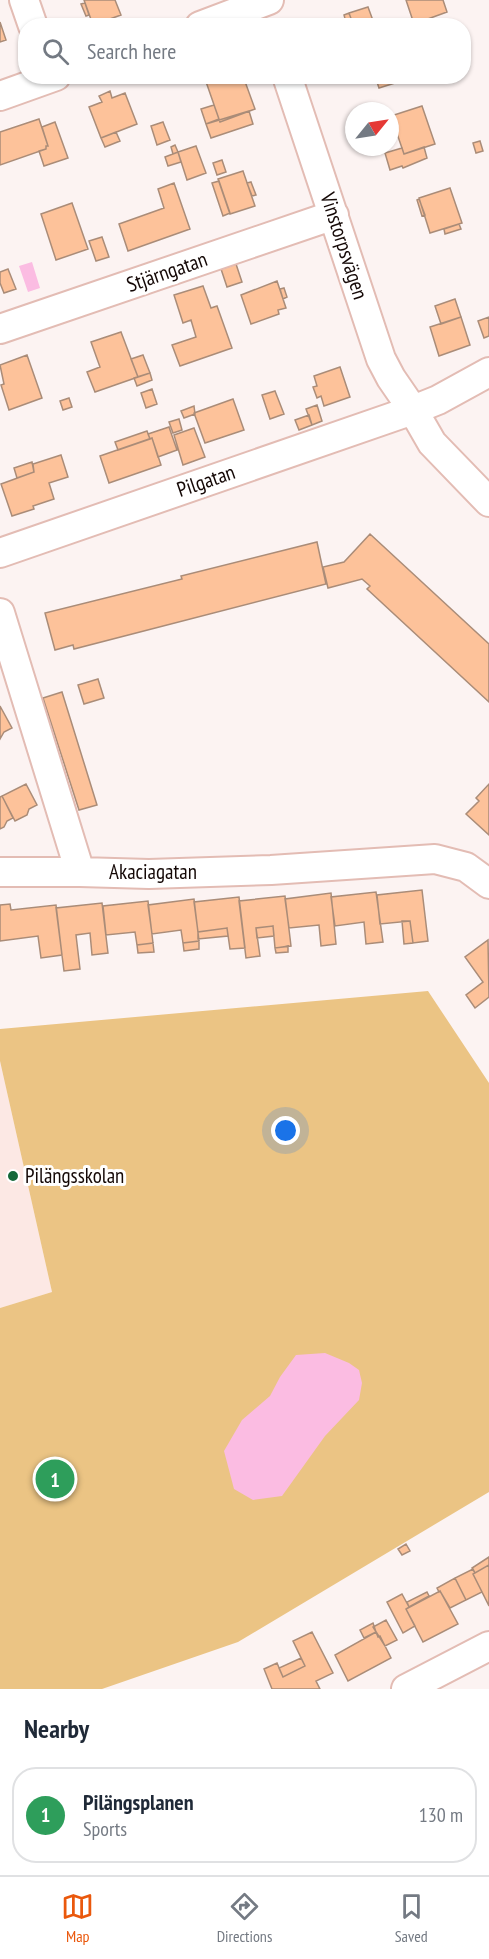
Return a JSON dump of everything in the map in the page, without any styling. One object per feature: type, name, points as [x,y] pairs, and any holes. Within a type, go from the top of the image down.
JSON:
[{"type":"street","points":[[24,0],[30,18]]},
{"type":"street","points":[[227,18],[265,7]]},
{"type":"street","points":[[0,96],[33,84]]},
{"type":"street","name":"Vinstorpsvägen","points":[[290,84],[381,359],[432,443],[489,502]]},
{"type":"street","name":"Stjärngatan","points":[[0,329],[334,215]]},
{"type":"street","name":"Pilgatan","points":[[0,553],[413,410],[438,400],[489,372]]},
{"type":"street","name":"Vinstorpsvägen","points":[[413,410],[442,433],[489,480]]},
{"type":"street","name":"Akaciagatan","points":[[0,613],[80,872],[271,870],[435,859],[466,867],[489,884]]},
{"type":"street","points":[[0,872],[80,872]]},
{"type":"street","points":[[406,1689],[489,1646]]},
{"type":"shaded area","points":[[32,262],[40,288],[28,292],[19,266]]},
{"type":"shaded area","points":[[428,991],[489,1083],[489,1492],[238,1642],[102,1689],[0,1689],[0,1308],[52,1292],[0,1061],[0,1029]]},
{"type":"shaded area","name":"Pilängsskolan","points":[[0,1061],[52,1292],[0,1308]]},
{"type":"shaded area","points":[[325,1353],[359,1370],[362,1383],[359,1400],[325,1436],[282,1496],[253,1500],[234,1489],[224,1451],[242,1420],[270,1396],[296,1355]]},
{"type":"building","points":[[84,0],[115,0],[121,15],[113,18],[90,18]]},
{"type":"building","points":[[406,0],[443,0],[447,12],[430,18],[412,18]]},
{"type":"building","points":[[85,3],[89,15],[86,16],[81,4]]},
{"type":"building","points":[[368,7],[372,18],[351,18],[349,13]]},
{"type":"building","points":[[349,13],[351,18],[345,18],[344,15]]},
{"type":"building","points":[[0,22],[6,40],[0,42]]},
{"type":"building","points":[[207,84],[246,84],[255,109],[220,122]]},
{"type":"building","points":[[378,84],[392,84],[379,88]]},
{"type":"building","points":[[110,91],[112,98],[125,93],[137,124],[101,138],[89,107],[102,102],[99,96]]},
{"type":"building","points":[[214,105],[219,119],[206,124],[201,109]]},
{"type":"building","points":[[422,106],[435,144],[404,154],[399,139],[399,113]]},
{"type":"building","points":[[249,111],[253,124],[211,138],[206,124]]},
{"type":"building","points":[[39,119],[48,146],[46,149],[0,165],[0,132]]},
{"type":"building","points":[[55,122],[68,158],[44,166],[39,151],[48,146],[42,127]]},
{"type":"building","points":[[163,122],[170,140],[157,145],[151,126]]},
{"type":"building","points":[[116,132],[120,141],[105,147],[101,138]]},
{"type":"building","points":[[480,141],[483,151],[476,153],[473,143]]},
{"type":"building","points":[[175,145],[178,152],[173,154],[171,147]]},
{"type":"building","points":[[196,146],[206,173],[187,180],[178,152]]},
{"type":"building","points":[[424,147],[427,158],[403,168],[402,166],[390,170],[386,156],[399,156],[399,149],[402,148],[404,154]]},
{"type":"building","points":[[178,152],[181,162],[168,166],[165,157]]},
{"type":"building","points":[[222,160],[226,172],[217,175],[213,163]]},
{"type":"building","points":[[243,171],[255,206],[230,214],[218,179]]},
{"type":"building","points":[[219,181],[230,213],[223,216],[212,183]]},
{"type":"building","points":[[251,182],[256,195],[252,196],[247,183]]},
{"type":"building","points":[[174,183],[190,229],[128,251],[119,224],[164,208],[158,189]]},
{"type":"building","points":[[450,188],[462,223],[430,233],[419,198]]},
{"type":"building","points":[[419,199],[425,215],[422,216],[417,200]]},
{"type":"building","points":[[72,203],[88,249],[56,260],[41,214]]},
{"type":"building","points":[[459,224],[461,229],[445,234],[444,229]]},
{"type":"building","points":[[102,237],[109,257],[96,261],[89,241]]},
{"type":"building","points":[[236,264],[242,282],[227,287],[221,269]]},
{"type":"building","points":[[8,269],[16,289],[4,293],[0,283],[0,272]]},
{"type":"building","points":[[277,281],[286,308],[278,310],[279,314],[251,324],[241,295]]},
{"type":"building","points":[[203,286],[211,308],[217,306],[232,348],[180,366],[172,345],[196,337],[191,320],[183,323],[174,295]]},
{"type":"building","points":[[284,288],[287,297],[283,299],[280,289]]},
{"type":"building","points":[[455,299],[461,317],[441,324],[435,306]]},
{"type":"building","points":[[461,317],[470,345],[439,356],[430,327]]},
{"type":"building","points":[[489,317],[489,336],[484,338],[478,321]]},
{"type":"building","points":[[121,332],[138,377],[95,392],[87,372],[100,367],[91,342]]},
{"type":"building","points":[[27,355],[42,398],[9,410],[1,385],[4,384],[0,365]]},
{"type":"building","points":[[143,355],[150,373],[138,377],[131,359]]},
{"type":"building","points":[[340,367],[350,397],[324,406],[321,396],[317,398],[313,387],[317,386],[314,376]]},
{"type":"building","points":[[150,373],[152,380],[137,386],[134,378]]},
{"type":"building","points":[[152,389],[157,404],[146,408],[141,393]]},
{"type":"building","points":[[275,391],[284,414],[270,419],[262,395]]},
{"type":"building","points":[[69,398],[72,407],[63,410],[60,401]]},
{"type":"building","points":[[233,399],[244,430],[205,443],[194,413]]},
{"type":"building","points":[[317,405],[322,421],[312,425],[306,409]]},
{"type":"building","points":[[194,406],[195,414],[184,418],[181,411]]},
{"type":"building","points":[[309,415],[312,425],[299,430],[295,420]]},
{"type":"building","points":[[179,419],[182,430],[173,433],[169,422]]},
{"type":"building","points":[[169,427],[177,450],[158,457],[152,438],[150,439],[148,434]]},
{"type":"building","points":[[194,428],[205,457],[183,465],[174,435]]},
{"type":"building","points":[[147,431],[150,439],[118,450],[115,442]]},
{"type":"building","points":[[152,438],[161,465],[109,483],[100,456]]},
{"type":"building","points":[[61,455],[68,477],[49,483],[54,499],[12,516],[1,484],[34,472],[33,464]]},
{"type":"building","points":[[32,462],[34,472],[17,478],[14,468]]},
{"type":"building","points":[[370,534],[489,644],[489,702],[367,589],[370,586],[362,579],[328,588],[323,567],[344,562]]},
{"type":"building","points":[[317,542],[326,584],[74,649],[73,645],[55,650],[45,613]]},
{"type":"building","points":[[98,679],[104,698],[84,704],[78,685]]},
{"type":"building","points":[[62,692],[97,805],[79,810],[43,698]]},
{"type":"building","points":[[0,706],[12,728],[4,732],[0,739]]},
{"type":"building","points":[[26,784],[37,805],[29,809],[27,815],[15,821],[2,796]]},
{"type":"building","points":[[489,784],[489,835],[466,814],[479,801],[476,798]]},
{"type":"building","points":[[2,796],[13,818],[0,829],[0,797]]},
{"type":"building","points":[[422,890],[428,941],[413,943],[410,921],[380,924],[377,895]]},
{"type":"building","points":[[376,892],[383,942],[366,944],[364,922],[335,926],[331,897]]},
{"type":"building","points":[[331,893],[336,944],[321,946],[319,925],[289,928],[285,899]]},
{"type":"building","points":[[285,896],[291,946],[275,948],[273,926],[256,928],[260,956],[246,958],[239,901]]},
{"type":"building","points":[[239,897],[245,948],[230,949],[227,928],[198,932],[194,902]]},
{"type":"building","points":[[194,899],[199,941],[183,943],[181,930],[152,934],[148,905]]},
{"type":"building","points":[[148,901],[153,943],[137,945],[135,932],[106,935],[103,906]]},
{"type":"building","points":[[102,903],[108,953],[92,955],[90,933],[76,935],[80,969],[64,971],[56,908]]},
{"type":"building","points":[[10,904],[11,910],[56,905],[62,955],[41,958],[38,936],[0,941],[0,905]]},
{"type":"building","points":[[402,921],[410,921],[413,943],[404,944]]},
{"type":"building","points":[[273,926],[274,936],[257,938],[256,928]]},
{"type":"building","points":[[227,928],[228,936],[198,939],[198,932]]},
{"type":"building","points":[[488,940],[489,997],[475,1008],[466,995],[483,982],[465,957]]},
{"type":"building","points":[[199,941],[199,949],[184,951],[183,943]]},
{"type":"building","points":[[153,943],[154,952],[138,953],[137,945]]},
{"type":"building","points":[[288,946],[288,952],[276,953],[275,948]]},
{"type":"building","points":[[406,1544],[410,1551],[402,1555],[398,1549]]},
{"type":"building","points":[[489,1557],[489,1565],[475,1573],[472,1568]]},
{"type":"building","points":[[489,1565],[489,1606],[473,1574]]},
{"type":"building","points":[[473,1569],[475,1573],[473,1574],[482,1592],[466,1600],[455,1578]]},
{"type":"building","points":[[455,1578],[466,1600],[450,1608],[437,1588]]},
{"type":"building","points":[[440,1591],[458,1624],[423,1642],[406,1609]]},
{"type":"building","points":[[427,1592],[429,1596],[409,1607],[407,1602]]},
{"type":"building","points":[[402,1594],[409,1607],[406,1609],[415,1626],[403,1633],[387,1602]]},
{"type":"building","points":[[386,1620],[397,1640],[385,1646],[373,1627]]},
{"type":"building","points":[[373,1623],[376,1632],[364,1638],[360,1630]]},
{"type":"building","points":[[312,1632],[333,1673],[316,1681],[320,1689],[272,1689],[264,1669],[277,1663],[283,1677],[305,1666],[293,1641]]},
{"type":"building","points":[[376,1632],[391,1658],[348,1681],[335,1655]]},
{"type":"building","points":[[301,1658],[305,1666],[283,1677],[279,1668]]},
{"type":"place","name":"Pilängsskolan","points":[[13,1176]]},
{"type":"place","name":"Pilängsplanen","points":[[55,1479]]}]
